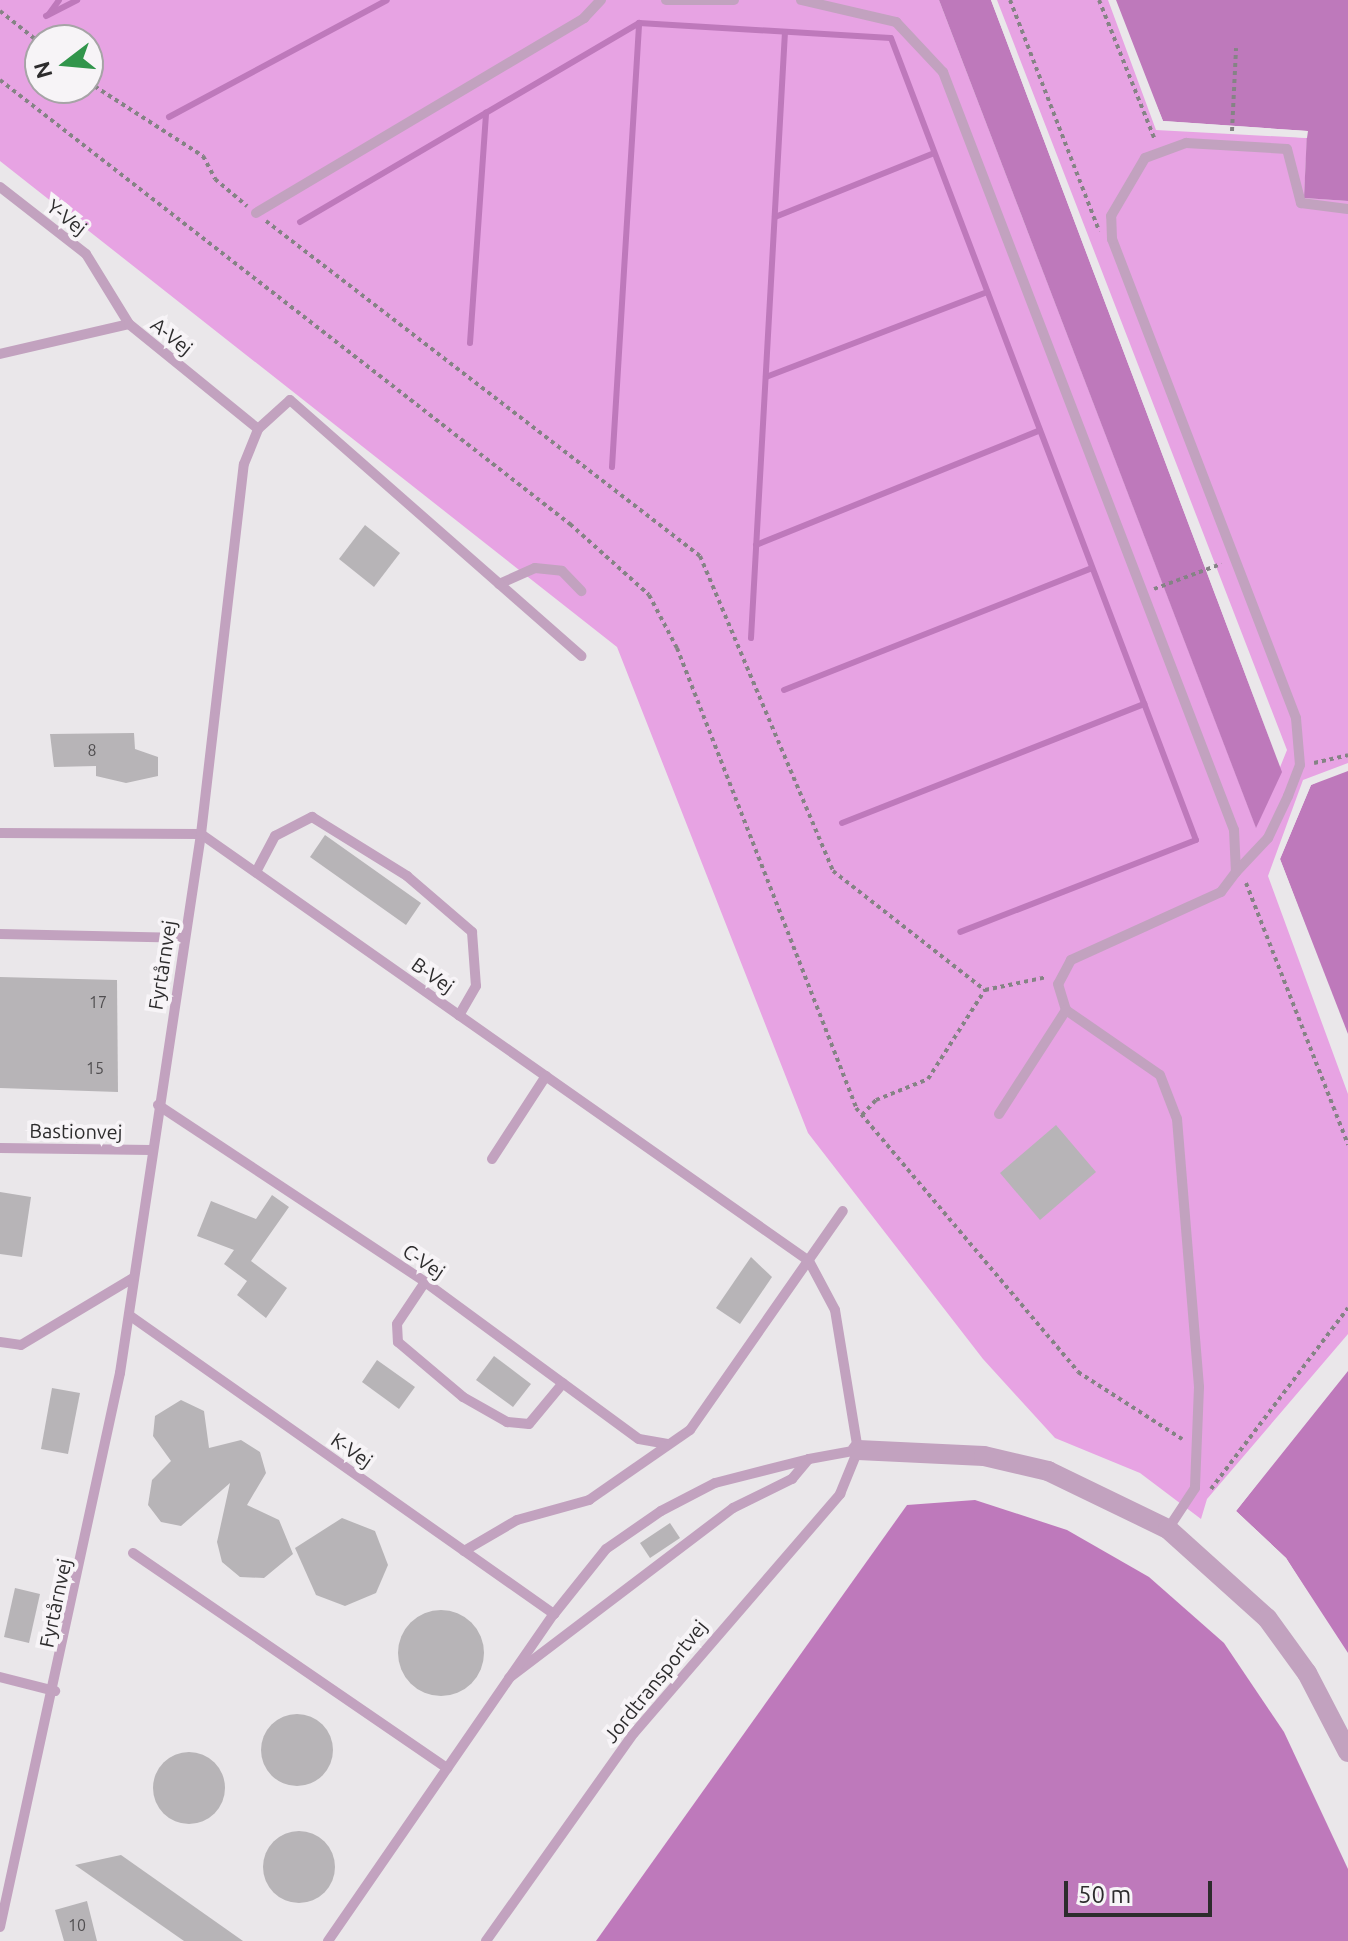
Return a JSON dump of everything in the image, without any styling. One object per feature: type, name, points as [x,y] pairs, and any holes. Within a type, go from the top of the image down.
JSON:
[{"type":"street","points":[[858,1450],[984,1456],[1048,1471],[1168,1529],[1267,1618],[1307,1673],[1348,1752]]},
{"type":"lane","points":[[256,213],[584,18],[601,0]]},
{"type":"lane","points":[[666,0],[734,0]]},
{"type":"lane","points":[[801,0],[896,22],[943,72],[1234,830],[1236,872]]},
{"type":"lane","points":[[1168,1529],[1195,1488],[1199,1387],[1172,1096],[1141,1056],[1066,1010],[1057,997],[1061,974],[1091,950],[1221,892],[1268,838],[1300,765],[1296,718],[1112,239],[1111,216],[1129,175],[1166,148],[1275,145],[1296,161],[1301,203],[1348,209]]},
{"type":"lane","name":"Y-Vej","points":[[0,187],[86,254],[129,324]]},
{"type":"lane","name":"A-Vej","points":[[0,354],[129,324],[258,429]]},
{"type":"lane","name":"Fyrtårnvej","points":[[0,1927],[55,1691],[129,1315],[151,1150],[201,834],[244,464],[258,429],[290,400],[581,656]]},
{"type":"lane","points":[[499,584],[535,568],[562,571],[581,591]]},
{"type":"lane","points":[[256,872],[275,836],[312,817],[407,876],[472,932],[476,986],[459,1015]]},
{"type":"lane","points":[[0,833],[201,834]]},
{"type":"lane","name":"B-Vej","points":[[201,834],[809,1261]]},
{"type":"lane","points":[[0,934],[185,938]]},
{"type":"lane","points":[[999,1114],[1066,1010]]},
{"type":"lane","points":[[492,1159],[546,1076]]},
{"type":"lane","name":"C-Vej","points":[[158,1105],[425,1282],[639,1439],[668,1444]]},
{"type":"lane","name":"Bastionvej","points":[[0,1148],[151,1150]]},
{"type":"lane","points":[[464,1551],[517,1520],[574,1508],[638,1472],[668,1444],[690,1430],[843,1211]]},
{"type":"lane","points":[[328,1941],[554,1614],[606,1549],[661,1511],[715,1483],[858,1450],[835,1310],[809,1261]]},
{"type":"lane","points":[[0,1342],[21,1345],[133,1278]]},
{"type":"lane","points":[[425,1282],[397,1324],[398,1342],[463,1397],[507,1422],[529,1424],[563,1383]]},
{"type":"lane","name":"K-Vej","points":[[129,1315],[554,1614]]},
{"type":"lane","name":"Jordtransportvej","points":[[486,1941],[634,1733],[840,1494],[858,1450]]},
{"type":"lane","points":[[509,1678],[733,1508],[792,1479],[809,1459]]},
{"type":"lane","points":[[133,1553],[447,1768]]},
{"type":"lane","points":[[0,1677],[55,1691]]},
{"type":"path","points":[[1010,0],[1092,226],[1112,239]]},
{"type":"path","points":[[1099,0],[1155,141],[1166,148]]},
{"type":"path","points":[[0,11],[24,30]]},
{"type":"path","points":[[1232,134],[1236,48]]},
{"type":"path","points":[[0,80],[570,524],[649,595],[683,663],[811,1006],[862,1115],[1078,1372],[1198,1449]]},
{"type":"path","points":[[104,92],[203,156],[215,179],[256,213],[700,556],[767,706],[794,791],[833,871],[985,990]]},
{"type":"path","points":[[1161,586],[1216,566]]},
{"type":"path","points":[[1300,765],[1348,755]]},
{"type":"path","points":[[1236,872],[1348,1145]]},
{"type":"path","points":[[862,1115],[876,1100],[928,1079],[985,990],[1061,974]]},
{"type":"path","points":[[1205,1499],[1348,1308]]},
{"type":"shaded area","points":[[0,0],[939,0],[1256,827],[1287,750],[997,0],[1108,0],[1156,130],[1307,138],[1304,198],[1348,201],[1348,763],[1303,780],[1268,876],[1348,1094],[1348,1334],[1207,1499],[1201,1519],[1140,1473],[1055,1438],[983,1359],[808,1133],[617,647],[0,161]]},
{"type":"shaded area","points":[[939,0],[991,0],[1282,772],[1256,828]]},
{"type":"shaded area","points":[[1116,0],[1348,0],[1348,201],[1304,198],[1307,131],[1163,121]]},
{"type":"shaded area","points":[[1348,771],[1348,1034],[1280,859],[1311,785]]},
{"type":"shaded area","points":[[1348,1371],[1348,1653],[1286,1558],[1236,1511]]},
{"type":"shaded area","points":[[975,1500],[1067,1530],[1149,1577],[1224,1643],[1284,1732],[1348,1869],[1348,1941],[596,1941],[907,1505]]},
{"type":"pier","points":[[991,0],[995,0],[1278,761]]},
{"type":"pier","points":[[1112,0],[1163,121],[1308,131],[1307,138],[1161,125]]},
{"type":"pier","points":[[1348,767],[1311,785],[1280,859],[1348,1038],[1276,859],[1308,782]]},
{"type":"pier","points":[[1348,1367],[1236,1511],[1286,1558],[1348,1657],[1283,1560],[1232,1511]]},
{"type":"building","points":[[365,525],[400,553],[374,587],[339,559]]},
{"type":"building","points":[[134,733],[135,749],[158,757],[158,776],[126,783],[96,776],[96,766],[54,767],[50,734]]},
{"type":"building","points":[[325,835],[421,903],[406,925],[310,857]]},
{"type":"building","points":[[0,977],[117,980],[118,1092],[0,1088]]},
{"type":"building","points":[[1056,1125],[1096,1172],[1040,1220],[1000,1173]]},
{"type":"building","points":[[0,1192],[31,1197],[22,1257],[0,1254]]},
{"type":"building","points":[[272,1195],[289,1207],[251,1261],[287,1288],[266,1318],[237,1295],[247,1281],[224,1264],[234,1250],[197,1236],[211,1201],[256,1219]]},
{"type":"building","points":[[751,1257],[772,1277],[740,1324],[716,1308]]},
{"type":"building","points":[[494,1356],[531,1384],[513,1407],[476,1380]]},
{"type":"building","points":[[377,1360],[415,1387],[399,1409],[362,1382]]},
{"type":"building","points":[[52,1388],[80,1393],[68,1454],[41,1449]]},
{"type":"building","points":[[181,1400],[204,1411],[209,1448],[241,1440],[260,1452],[266,1473],[247,1505],[279,1520],[293,1554],[264,1578],[240,1577],[222,1562],[217,1542],[230,1483],[181,1526],[161,1522],[148,1505],[152,1480],[171,1461],[153,1436],[155,1416]]},
{"type":"building","points":[[342,1518],[375,1531],[388,1565],[376,1593],[345,1606],[316,1595],[295,1548]]},
{"type":"building","points":[[670,1523],[680,1538],[650,1558],[640,1543]]},
{"type":"building","points":[[15,1588],[40,1594],[29,1643],[4,1637]]},
{"type":"building","points":[[441,1610],[465,1617],[477,1629],[484,1653],[477,1677],[465,1689],[441,1696],[417,1689],[405,1677],[398,1653],[405,1629],[417,1617]]},
{"type":"building","points":[[304,1714],[323,1724],[331,1736],[331,1764],[323,1776],[311,1784],[290,1786],[271,1776],[263,1764],[261,1743],[271,1724],[283,1716]]},
{"type":"building","points":[[182,1752],[196,1752],[215,1762],[225,1781],[225,1795],[215,1814],[196,1824],[182,1824],[163,1814],[153,1795],[153,1781],[163,1762]]},
{"type":"building","points":[[292,1831],[306,1831],[325,1841],[335,1860],[335,1874],[325,1893],[306,1903],[292,1903],[273,1893],[263,1874],[263,1860],[273,1841]]},
{"type":"building","points":[[121,1855],[243,1941],[184,1941],[75,1865]]},
{"type":"building","points":[[87,1901],[97,1941],[64,1941],[55,1910]]},
{"type":"waterway","points":[[49,14],[59,0]]},
{"type":"waterway","points":[[46,16],[77,0]]},
{"type":"waterway","points":[[169,117],[387,0]]},
{"type":"waterway","points":[[300,222],[639,23],[891,38],[1196,840],[960,932]]},
{"type":"waterway","points":[[612,467],[639,23]]},
{"type":"waterway","points":[[751,638],[785,32]]},
{"type":"waterway","points":[[470,343],[486,113]]},
{"type":"waterway","points":[[775,217],[934,153]]},
{"type":"waterway","points":[[766,377],[987,292]]},
{"type":"waterway","points":[[756,545],[1040,430]]},
{"type":"waterway","points":[[784,690],[1092,568]]},
{"type":"waterway","points":[[842,823],[1144,704]]}]
